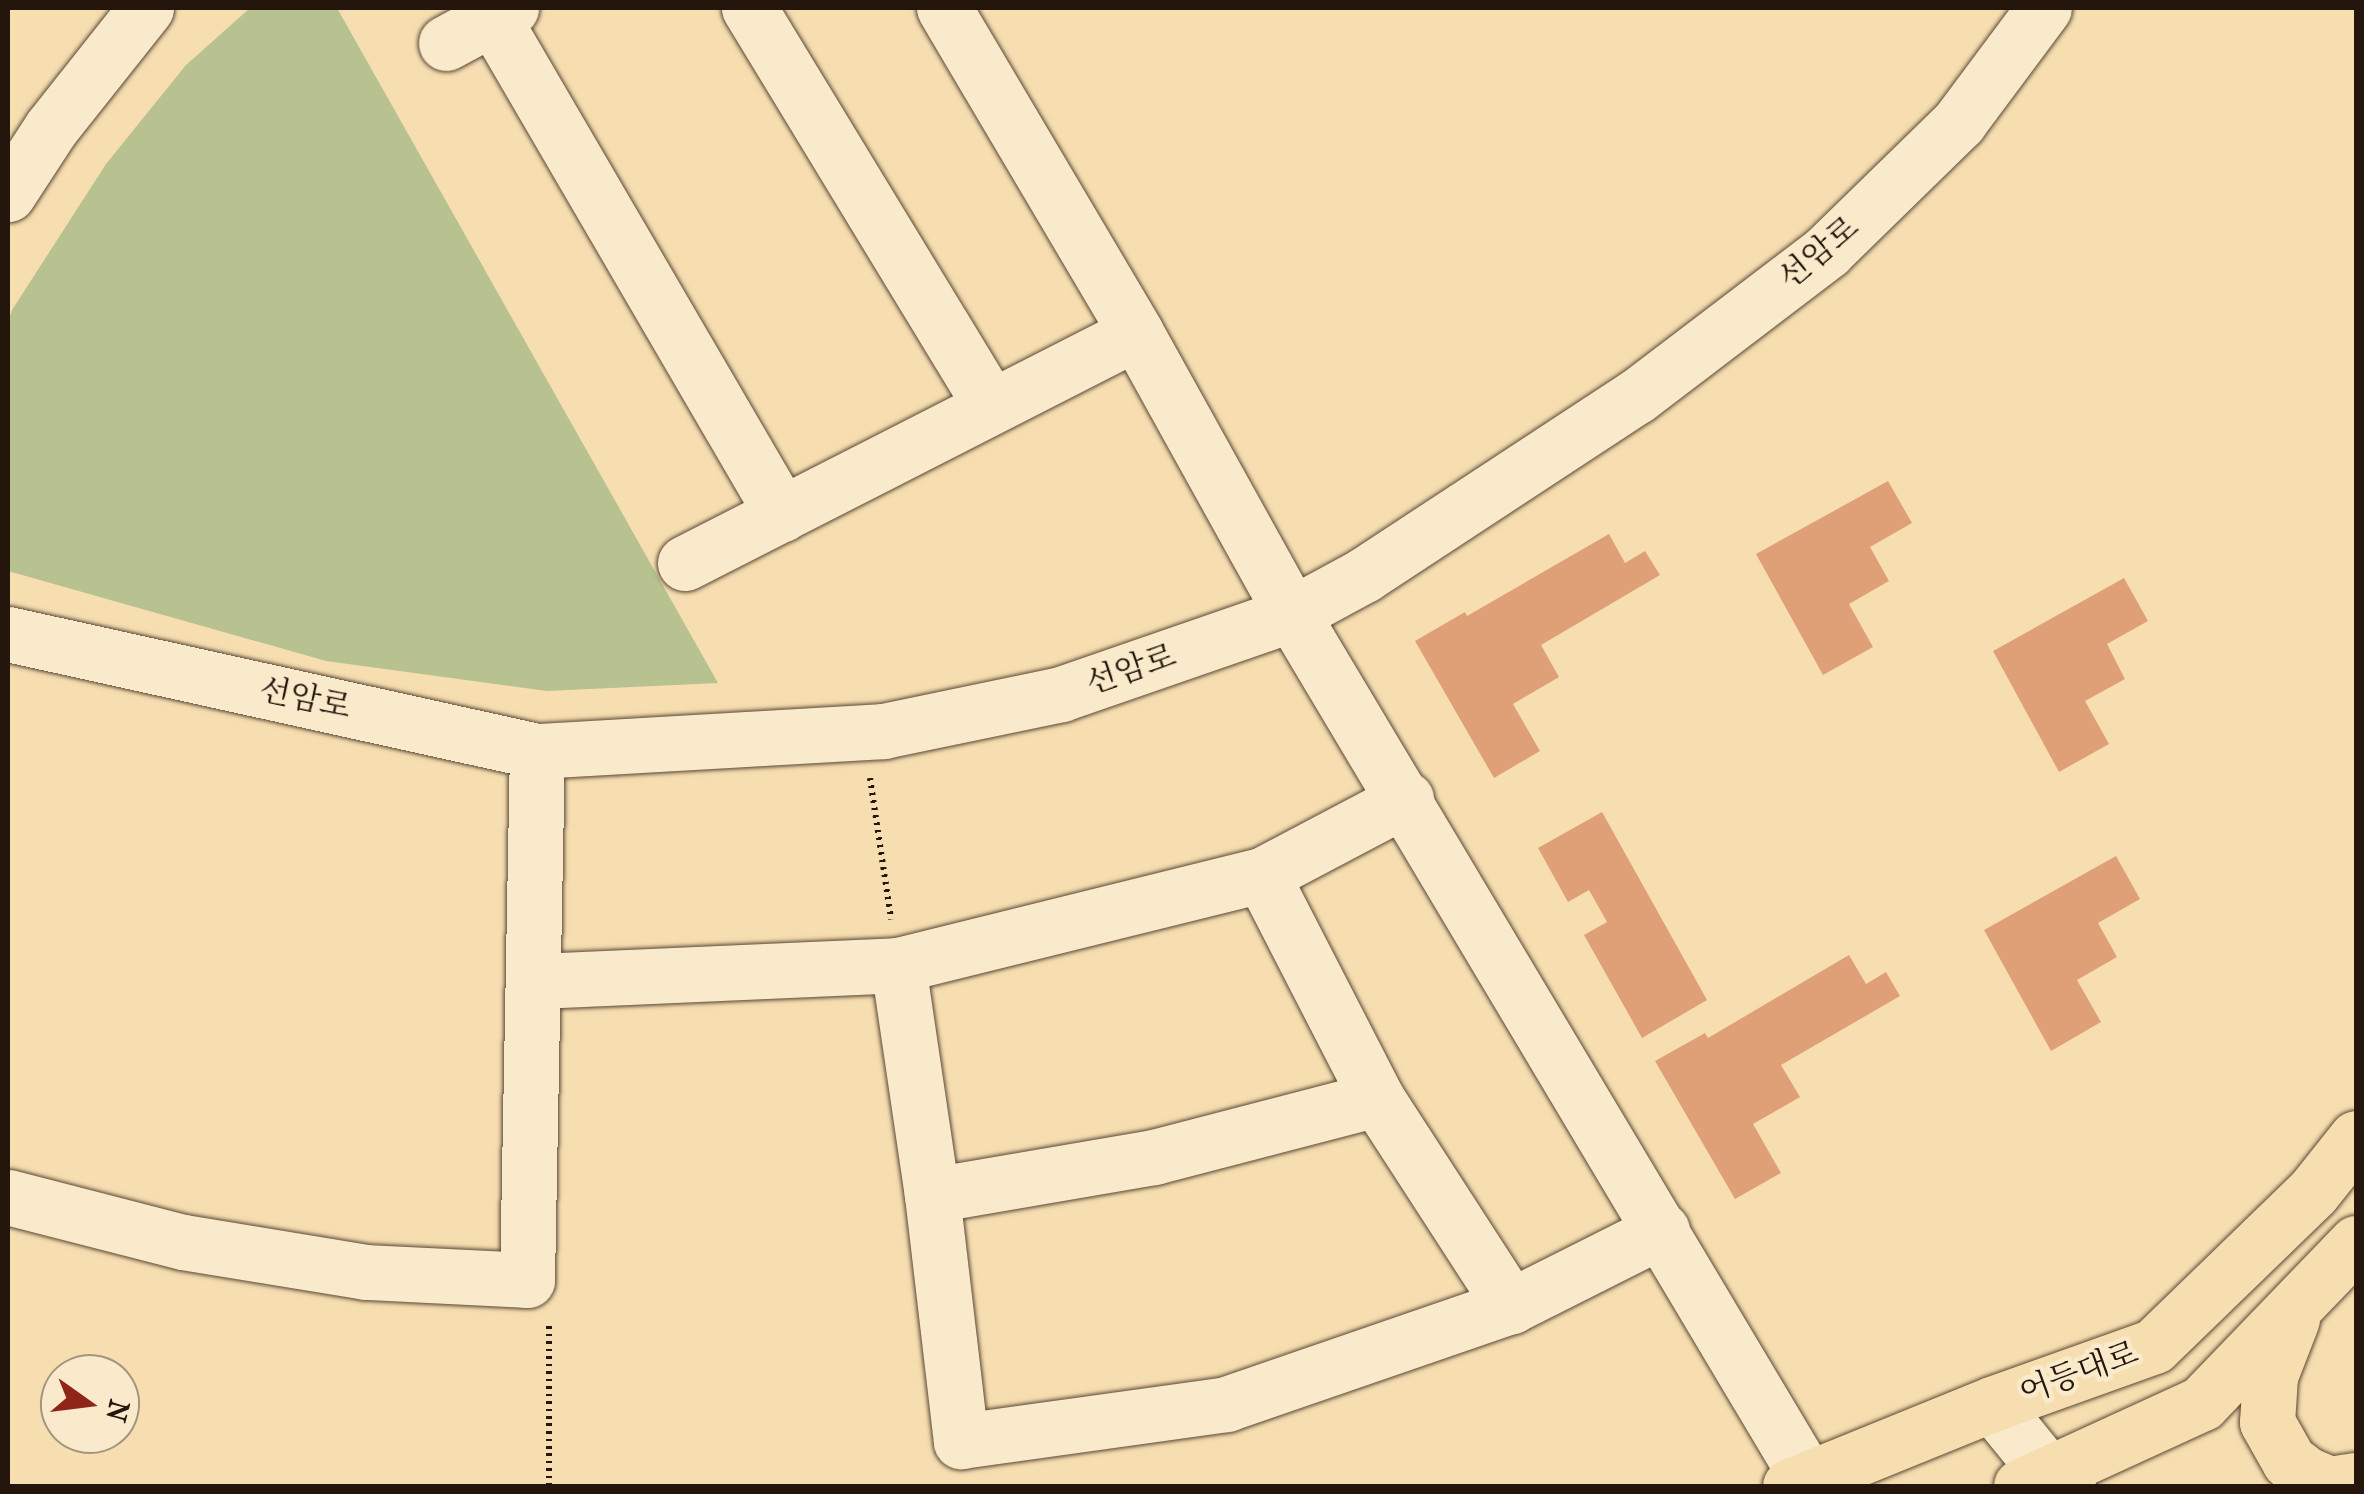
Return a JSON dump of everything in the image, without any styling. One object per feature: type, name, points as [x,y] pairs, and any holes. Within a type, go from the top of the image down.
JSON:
[{"type":"main road","name":"어등대로","points":[[1799,1483],[1992,1404],[2154,1346],[2313,1192],[2356,1138]]},
{"type":"main road","points":[[2046,1483],[2202,1402],[2356,1243]]},
{"type":"main road","points":[[2297,1307],[2270,1376],[2267,1422],[2288,1461],[2306,1474],[2330,1484],[2356,1482]]},
{"type":"street","points":[[8,194],[51,128],[146,8]]},
{"type":"street","points":[[749,8],[992,406]]},
{"type":"street","points":[[944,8],[1136,333],[1292,614],[1662,1230],[1799,1483]]},
{"type":"street","name":"선암로","points":[[8,634],[537,750],[864,732],[1061,694],[1292,614],[1364,575],[1637,396],[1828,250],[1958,122],[2044,8]]},
{"type":"street","points":[[484,23],[782,514]]},
{"type":"street","points":[[684,563],[1136,333]]},
{"type":"street","points":[[8,1196],[183,1242],[349,1270],[527,1280],[536,981],[537,750]]},
{"type":"street","points":[[536,981],[898,965],[1262,875],[1406,799]]},
{"type":"street","points":[[1262,875],[1377,1099],[1511,1306]]},
{"type":"street","points":[[898,965],[932,1195],[961,1442],[1226,1404],[1511,1306],[1662,1230]]},
{"type":"street","points":[[932,1195],[1154,1157],[1377,1099]]},
{"type":"street","points":[[1992,1404],[2046,1483]]},
{"type":"street","points":[[2344,1486],[2356,1482]]},
{"type":"path","points":[[864,732],[898,965]]},
{"type":"path","points":[[527,1280],[549,1320],[549,1486]]},
{"type":"green space","points":[[250,8],[337,8],[718,683],[547,691],[326,661],[8,571],[8,322],[12,310],[106,164],[186,65]]},
{"type":"building","points":[[1888,481],[1912,523],[1870,547],[1889,581],[1849,604],[1873,647],[1823,675],[1756,554]]},
{"type":"building","points":[[1609,534],[1625,563],[1645,551],[1660,575],[1541,645],[1559,677],[1513,704],[1540,751],[1494,778],[1415,641],[1465,612],[1467,616]]},
{"type":"building","points":[[2124,578],[2148,621],[2107,644],[2125,679],[2085,701],[2109,744],[2059,772],[1993,651]]},
{"type":"building","points":[[1602,812],[1707,1000],[1642,1038],[1584,935],[1607,922],[1589,890],[1568,902],[1538,848]]},
{"type":"building","points":[[2116,856],[2140,899],[2098,923],[2117,957],[2077,980],[2101,1022],[2051,1051],[1984,930]]},
{"type":"building","points":[[1849,955],[1866,984],[1886,972],[1900,996],[1781,1065],[1800,1097],[1753,1124],[1781,1173],[1735,1199],[1655,1061],[1705,1033],[1708,1038]]}]
